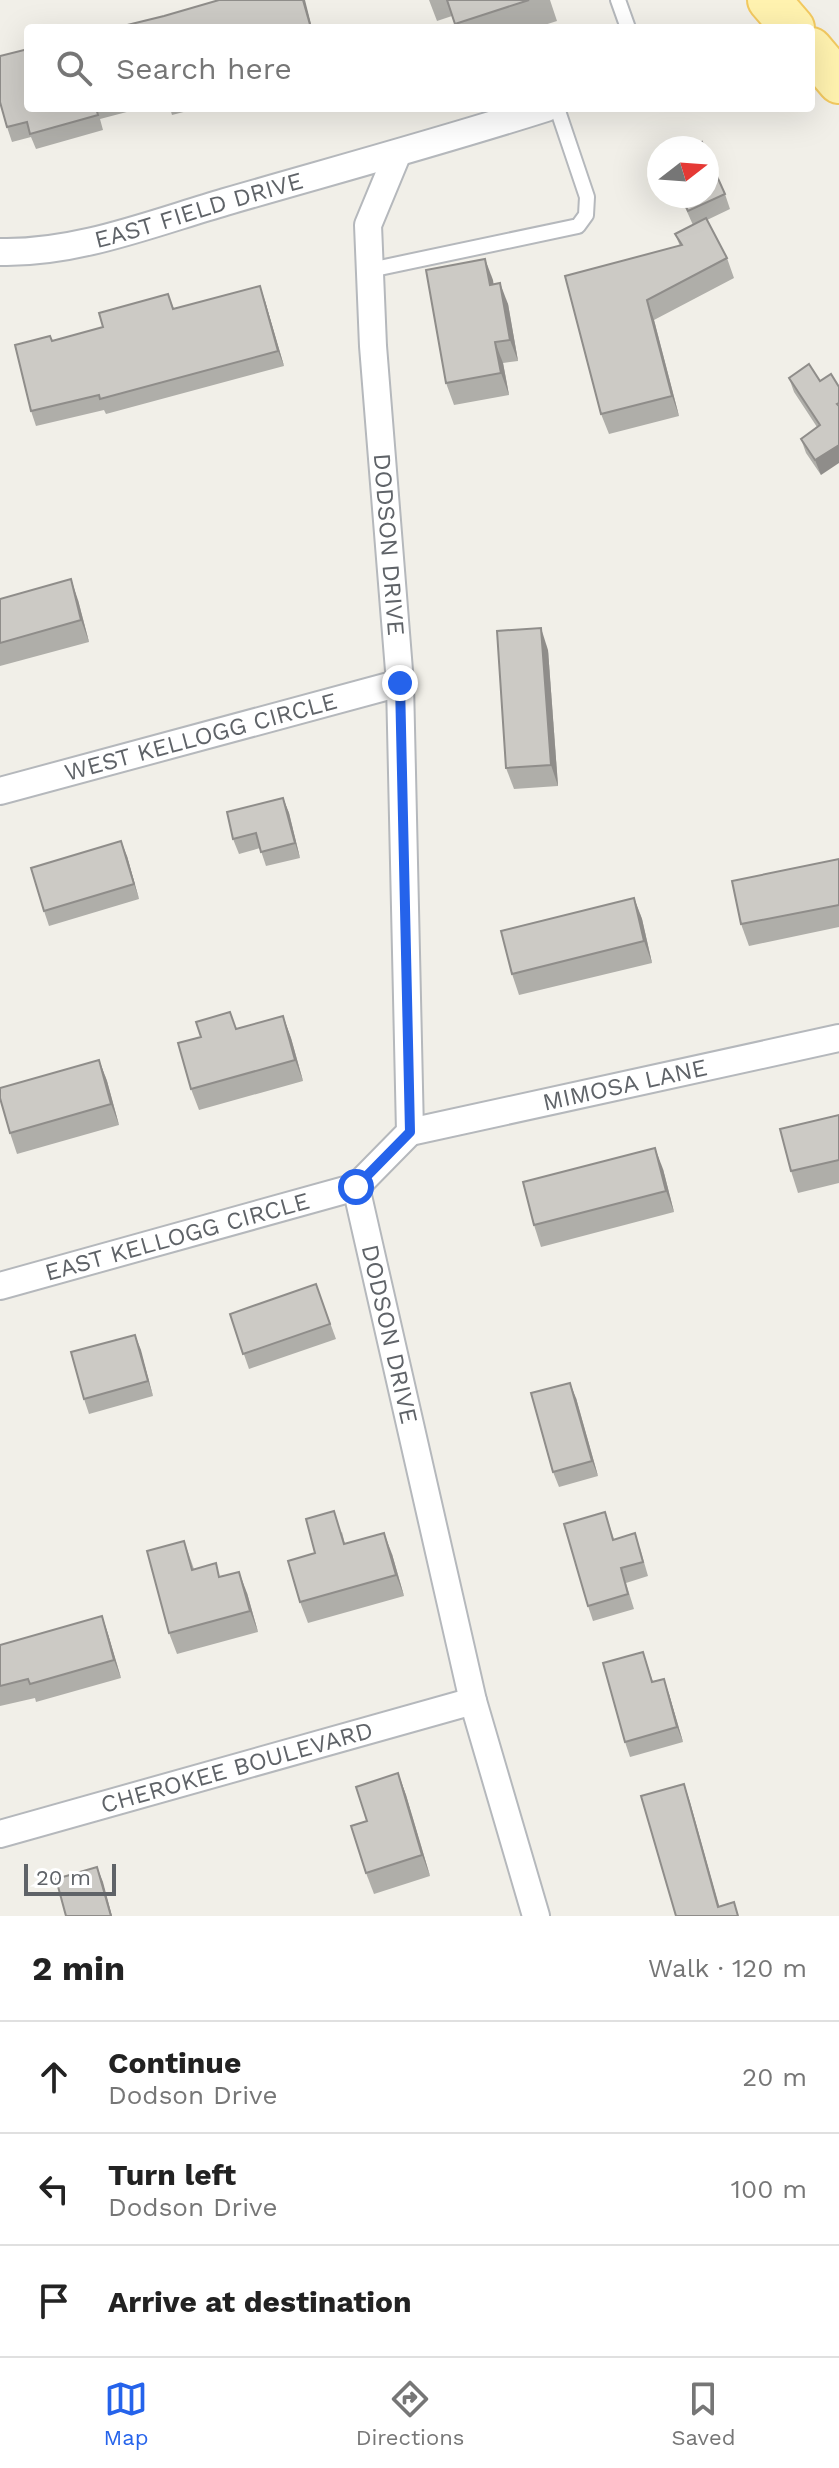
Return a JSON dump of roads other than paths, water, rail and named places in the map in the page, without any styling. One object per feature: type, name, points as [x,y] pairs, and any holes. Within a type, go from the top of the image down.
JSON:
[{"type":"main road","points":[[769,0],[790,24]]},
{"type":"main road","points":[[815,54],[839,82]]},
{"type":"street","points":[[397,155],[533,112]]},
{"type":"street","name":"EAST FIELD DRIVE","points":[[0,252],[28,253],[105,237],[397,155]]},
{"type":"street","name":"DODSON DRIVE","points":[[397,155],[368,225],[400,683],[410,1132]]},
{"type":"street","name":"WEST KELLOGG CIRCLE","points":[[0,791],[400,683]]},
{"type":"street","name":"MIMOSA LANE","points":[[410,1132],[839,1038]]},
{"type":"street","points":[[356,1187],[410,1132]]},
{"type":"street","name":"DODSON DRIVE","points":[[356,1187],[473,1701],[536,1916]]},
{"type":"street","name":"EAST KELLOGG CIRCLE","points":[[0,1286],[356,1187]]},
{"type":"street","name":"CHEROKEE BOULEVARD","points":[[0,1834],[473,1701]]},
{"type":"lane","points":[[618,0],[627,24]]},
{"type":"lane","points":[[370,270],[578,226],[586,215],[587,197],[558,112]]}]
